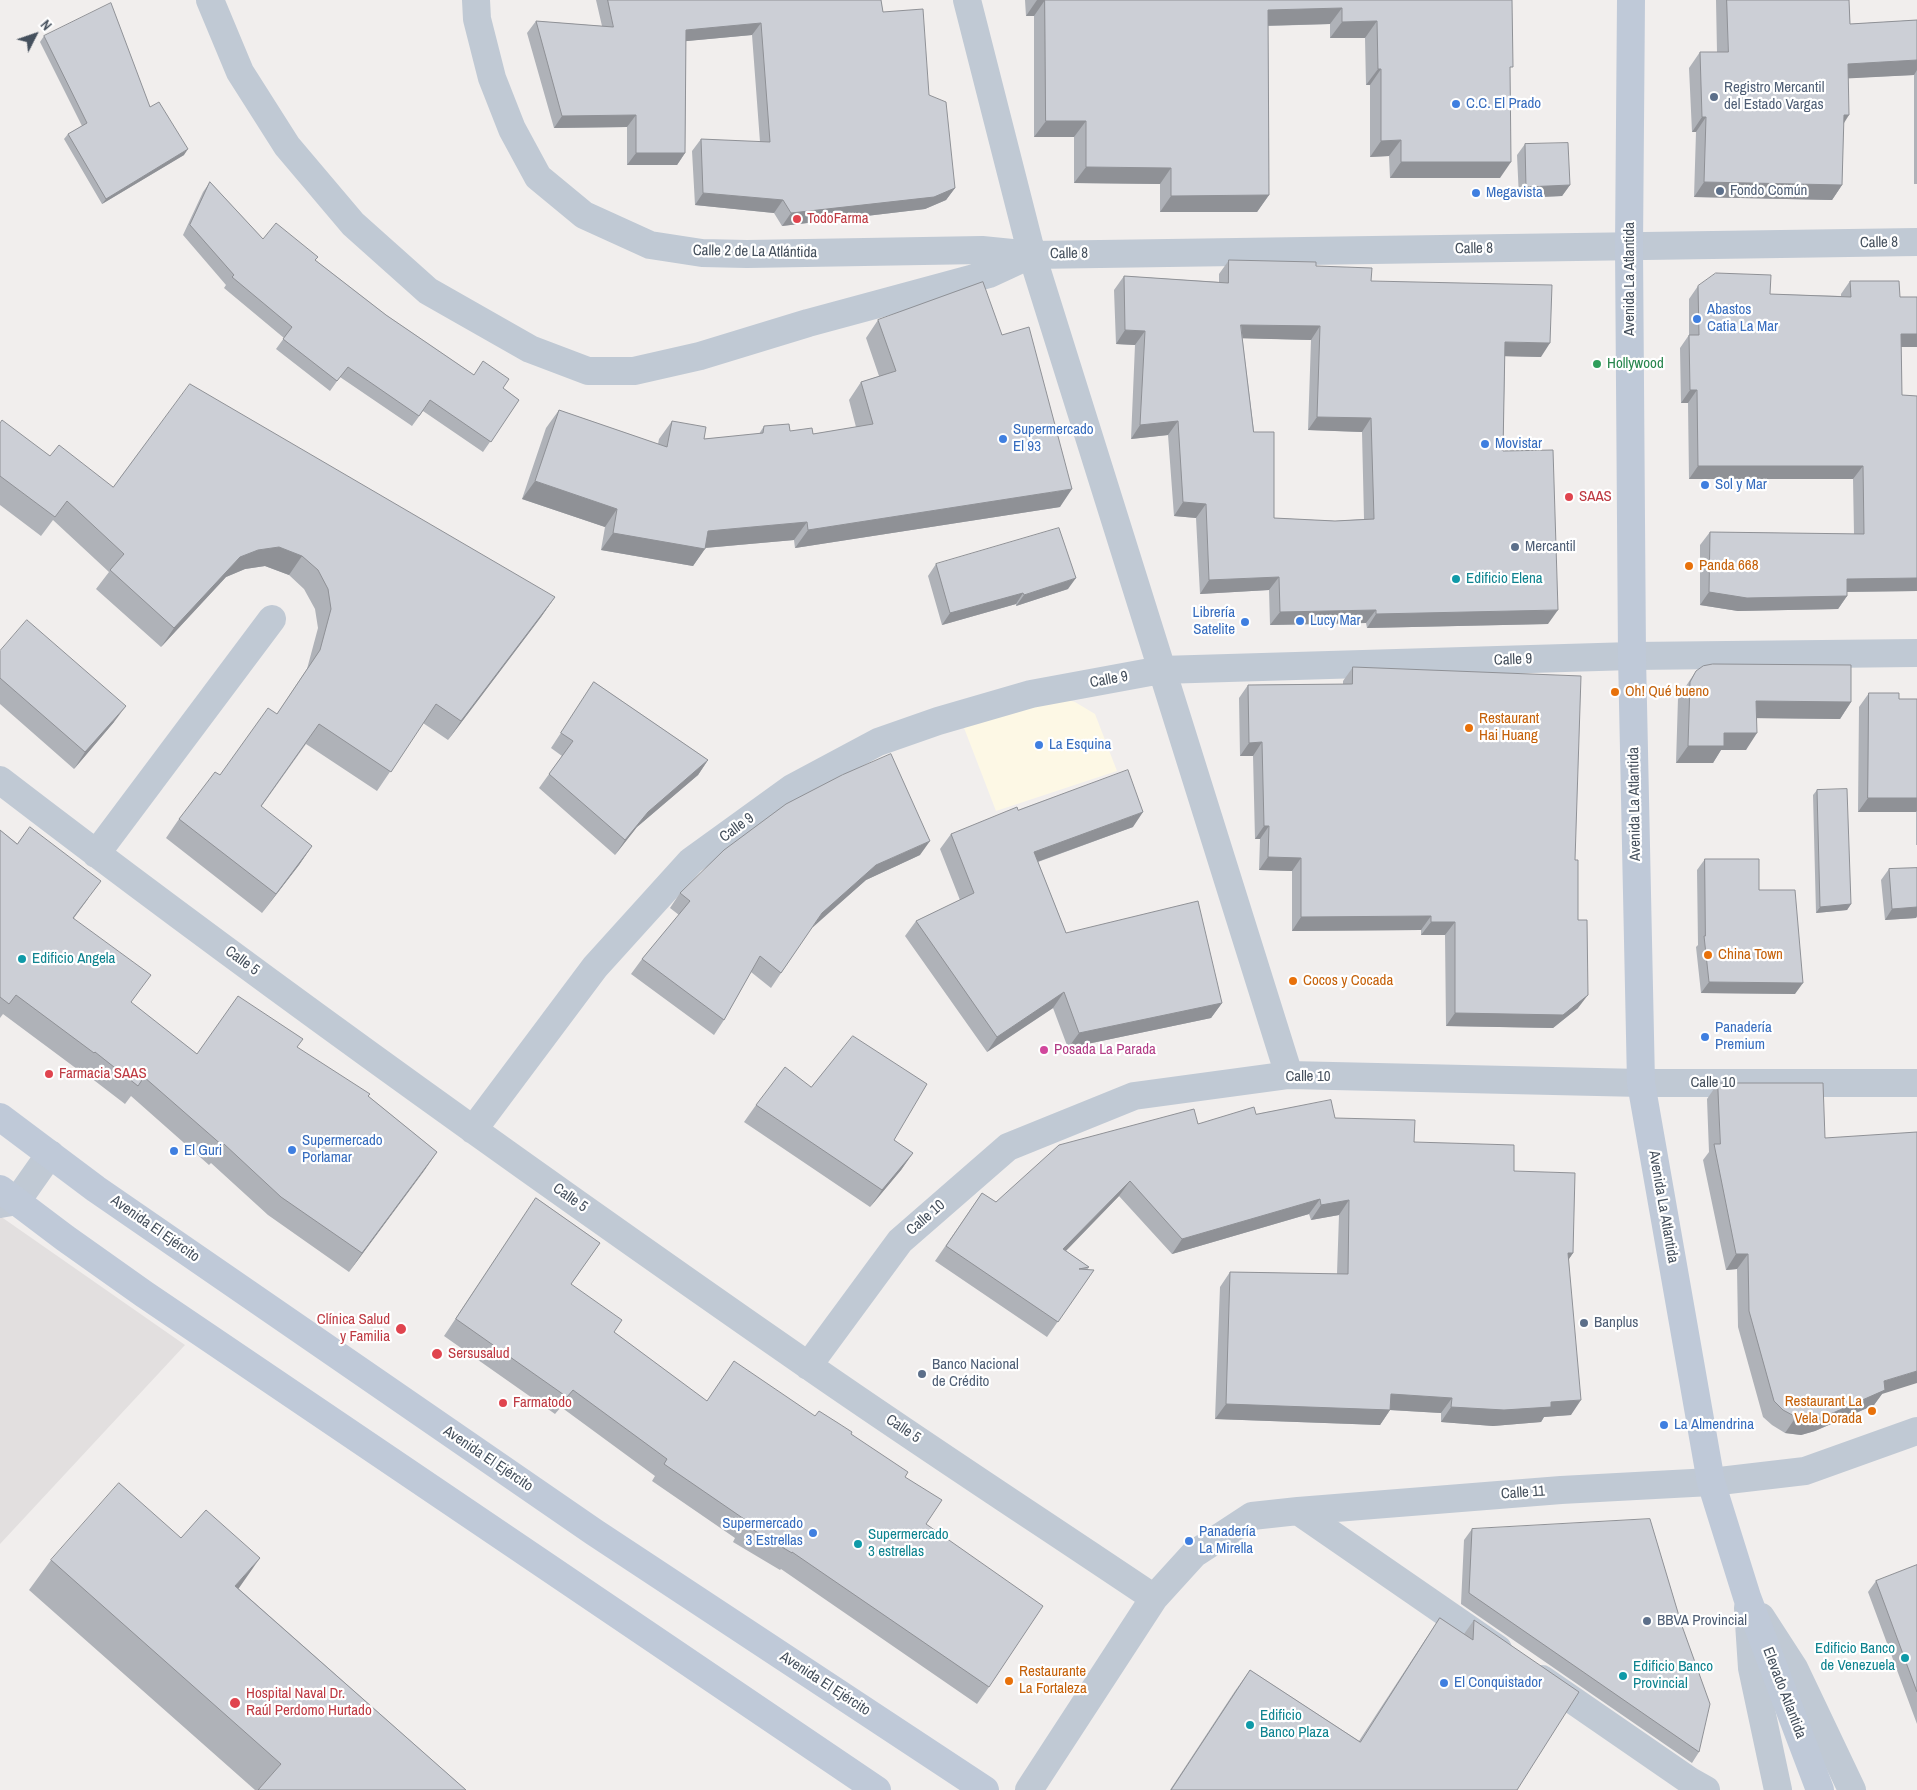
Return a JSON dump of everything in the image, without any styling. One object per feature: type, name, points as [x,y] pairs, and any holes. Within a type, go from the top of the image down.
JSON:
[{"type":"main road","name":"Avenida La Atlantida","points":[[1630,0],[1629,247],[1632,656],[1641,1083],[1711,1482],[1747,1597]]},
{"type":"main road","name":"Avenida El Ejército","points":[[0,1117],[104,1194],[594,1532],[985,1790]]},
{"type":"main road","points":[[6,1198],[144,1294],[877,1790]]},
{"type":"main road","name":"Elevado Atlantida","points":[[1747,1597],[1820,1790]]},
{"type":"street","points":[[210,0],[240,72],[287,146],[353,224],[428,291],[530,349],[588,371],[634,371],[700,356],[808,323],[989,274],[1032,255]]},
{"type":"street","name":"Calle 2 de La Atlántida","points":[[476,0],[477,19],[492,78],[512,129],[538,177],[584,215],[650,245],[702,253],[982,250],[1032,255]]},
{"type":"street","points":[[966,0],[1032,255],[1289,1075]]},
{"type":"street","name":"Calle 8","points":[[1032,255],[1917,242]]},
{"type":"street","points":[[96,854],[272,619]]},
{"type":"street","name":"Calle 9","points":[[473,1130],[595,967],[691,861],[792,788],[878,742],[938,721],[1031,694],[1161,670],[1632,656],[1917,653]]},
{"type":"street","name":"Calle 5","points":[[0,780],[96,854],[473,1130],[808,1366],[1154,1598]]},
{"type":"street","name":"Calle 10","points":[[808,1366],[900,1241],[1008,1147],[1134,1096],[1289,1075],[1641,1083],[1917,1083]]},
{"type":"street","points":[[6,1198],[50,1154]]},
{"type":"street","name":"Calle 11","points":[[1029,1790],[1154,1598],[1194,1554],[1252,1516],[1561,1490],[1711,1482],[1804,1472],[1917,1431]]},
{"type":"street","points":[[1298,1511],[1690,1781],[1706,1790]]},
{"type":"street","points":[[1747,1597],[1752,1668],[1778,1790]]},
{"type":"street","points":[[1747,1597],[1794,1668],[1852,1790]]},
{"type":"shaded area","name":"La Esquina","points":[[1047,693],[1075,702],[1095,714],[1117,771],[996,811],[961,720]]},
{"type":"shaded area","points":[[0,1216],[185,1345],[0,1544]]},
{"type":"building","points":[[608,0],[881,0],[883,12],[923,9],[929,95],[946,102],[955,188],[934,197],[791,213],[783,200],[703,193],[701,139],[770,142],[761,23],[686,30],[685,153],[636,153],[636,115],[562,116],[536,21],[613,27]]},
{"type":"building","points":[[1045,0],[1512,0],[1513,67],[1510,67],[1511,162],[1401,162],[1401,140],[1381,141],[1381,69],[1378,69],[1377,21],[1342,22],[1342,8],[1268,10],[1269,195],[1171,196],[1171,168],[1086,167],[1086,121],[1046,121]]},
{"type":"building","points":[[1727,0],[1849,0],[1850,24],[1917,20],[1917,60],[1848,64],[1849,115],[1844,115],[1842,185],[1704,182],[1706,117],[1702,117],[1700,52],[1728,52]]},
{"type":"building","points":[[111,3],[150,107],[159,102],[188,149],[106,199],[68,134],[87,123],[44,36]]},
{"type":"building","points":[[1568,143],[1570,185],[1526,187],[1525,144]]},
{"type":"building","points":[[210,182],[263,239],[276,223],[318,257],[315,260],[386,315],[474,375],[483,361],[509,379],[503,388],[519,400],[491,442],[430,400],[419,416],[348,367],[337,381],[283,339],[292,327],[232,277],[234,275],[190,225]]},
{"type":"building","points":[[1229,260],[1316,262],[1316,266],[1372,268],[1371,281],[1552,285],[1550,343],[1505,342],[1503,451],[1553,450],[1558,610],[1376,614],[1376,610],[1280,612],[1279,577],[1209,580],[1206,504],[1183,502],[1178,421],[1140,425],[1145,331],[1125,330],[1124,276],[1228,283]],"holes":[[[1241,325],[1320,326],[1317,417],[1371,418],[1374,519],[1335,521],[1274,518],[1274,432],[1254,432]]]},
{"type":"building","points":[[1716,273],[1771,275],[1770,294],[1851,297],[1850,281],[1899,281],[1900,297],[1917,297],[1917,334],[1901,334],[1902,395],[1917,396],[1917,578],[1847,579],[1847,596],[1747,598],[1709,592],[1710,532],[1864,534],[1863,466],[1698,466],[1697,390],[1690,390],[1689,335],[1699,335],[1698,286]]},
{"type":"building","points":[[983,282],[1002,335],[1029,327],[1072,489],[808,530],[807,522],[708,531],[705,549],[613,533],[617,509],[535,481],[559,410],[667,447],[672,421],[706,427],[704,439],[763,433],[764,426],[789,424],[790,431],[812,428],[813,434],[873,424],[861,382],[896,371],[878,320]]},
{"type":"building","points":[[190,384],[555,597],[461,721],[436,704],[391,772],[319,724],[261,806],[312,846],[276,894],[179,819],[215,772],[220,775],[268,708],[277,714],[320,650],[331,609],[328,589],[318,570],[302,556],[279,547],[258,550],[240,557],[174,628],[110,570],[124,554],[67,501],[55,517],[0,476],[0,423],[2,420],[50,456],[59,445],[113,487]]},
{"type":"building","points":[[1059,528],[1076,578],[1024,595],[1023,593],[950,613],[936,564]]},
{"type":"building","points":[[27,620],[126,706],[85,752],[0,678],[0,651]]},
{"type":"building","points":[[1713,664],[1851,665],[1851,702],[1756,701],[1757,733],[1724,733],[1724,746],[1688,746],[1690,682],[1696,671],[1703,666]]},
{"type":"building","points":[[1353,667],[1581,676],[1575,860],[1578,860],[1578,920],[1587,920],[1588,995],[1563,1015],[1455,1013],[1455,922],[1431,922],[1431,916],[1301,917],[1301,858],[1268,857],[1269,826],[1264,826],[1262,742],[1249,743],[1248,685],[1352,684]]},
{"type":"building","points":[[594,682],[708,760],[648,812],[625,840],[549,774],[573,741],[561,733]]},
{"type":"building","points":[[1869,693],[1899,693],[1899,699],[1917,699],[1917,798],[1868,798]]},
{"type":"building","points":[[891,754],[930,841],[876,865],[822,913],[781,973],[760,956],[724,1020],[642,959],[690,901],[680,893],[724,850],[786,804],[842,775]]},
{"type":"building","points":[[1128,770],[1143,812],[1034,852],[1066,933],[1198,901],[1222,1003],[1079,1033],[1064,992],[997,1037],[916,921],[974,893],[951,834],[1017,807],[1018,810]]},
{"type":"building","points":[[1847,789],[1851,904],[1820,907],[1817,790]]},
{"type":"building","points":[[30,827],[101,881],[73,918],[151,975],[131,1002],[197,1054],[238,996],[303,1039],[297,1047],[370,1094],[368,1096],[437,1152],[362,1253],[281,1197],[224,1144],[223,1146],[144,1077],[138,1086],[95,1052],[16,995],[9,1004],[0,997],[0,830],[17,844]]},
{"type":"building","points":[[1705,859],[1759,859],[1759,890],[1795,890],[1803,983],[1709,982],[1704,936]]},
{"type":"building","points":[[1917,868],[1917,907],[1892,909],[1889,869]]},
{"type":"building","points":[[853,1036],[927,1084],[894,1140],[913,1153],[882,1190],[756,1105],[785,1067],[811,1087]]},
{"type":"building","points":[[1718,1083],[1823,1083],[1825,1138],[1917,1132],[1917,1371],[1884,1381],[1885,1390],[1826,1416],[1812,1419],[1796,1417],[1783,1410],[1774,1401],[1749,1311],[1748,1254],[1736,1254],[1714,1144],[1720,1144]]},
{"type":"building","points":[[1331,1100],[1335,1118],[1415,1120],[1414,1142],[1514,1145],[1514,1171],[1575,1173],[1573,1253],[1568,1253],[1581,1400],[1551,1402],[1551,1407],[1504,1410],[1451,1407],[1452,1398],[1391,1394],[1390,1410],[1226,1404],[1230,1272],[1348,1274],[1349,1200],[1321,1205],[1320,1199],[1182,1239],[1130,1181],[1063,1249],[1089,1267],[1079,1269],[1094,1270],[1058,1322],[946,1246],[982,1193],[996,1202],[1059,1145],[1194,1109],[1198,1124],[1254,1107],[1256,1114]]},
{"type":"building","points":[[536,1198],[600,1243],[571,1284],[622,1320],[614,1332],[707,1401],[734,1361],[815,1416],[819,1411],[838,1423],[852,1432],[851,1434],[908,1472],[905,1477],[942,1500],[926,1524],[1043,1606],[989,1687],[792,1552],[745,1525],[747,1521],[664,1464],[667,1459],[573,1390],[567,1397],[456,1319]]},
{"type":"building","name":"Hospital Naval Dr. Raúl Perdomo Hurtado","points":[[119,1483],[181,1538],[206,1510],[260,1558],[235,1586],[466,1790],[258,1790],[281,1764],[51,1560]]},
{"type":"building","name":"Edificio Banco Provincial","points":[[1650,1519],[1682,1626],[1710,1704],[1699,1752],[1469,1593],[1472,1529]]},
{"type":"building","name":"Edificio Banco de Venezuela","points":[[1917,1565],[1917,1692],[1876,1581]]},
{"type":"building","points":[[1440,1618],[1473,1640],[1474,1620],[1579,1692],[1517,1790],[1171,1790],[1250,1670],[1360,1742]]},
{"type":"place","name":"Registro Mercantil del Estado Vargas","points":[[1714,97]]},
{"type":"place","name":"C.C. El Prado","points":[[1456,104]]},
{"type":"place","name":"Fondo Común","points":[[1720,191]]},
{"type":"place","name":"Megavista","points":[[1476,193]]},
{"type":"place","name":"TodoFarma","points":[[797,219]]},
{"type":"place","name":"Abastos Catia La Mar","points":[[1697,319]]},
{"type":"place","name":"Hollywood","points":[[1597,364]]},
{"type":"place","name":"Supermercado El 93","points":[[1003,439]]},
{"type":"place","name":"Movistar","points":[[1485,444]]},
{"type":"place","name":"Sol y Mar","points":[[1705,485]]},
{"type":"place","name":"SAAS","points":[[1569,497]]},
{"type":"place","name":"Mercantil","points":[[1515,547]]},
{"type":"place","name":"Panda 668","points":[[1689,566]]},
{"type":"place","name":"Edificio Elena","points":[[1456,579]]},
{"type":"place","name":"Lucy Mar","points":[[1300,621]]},
{"type":"place","name":"Librería Satelite","points":[[1245,622]]},
{"type":"place","name":"Oh! Qué bueno","points":[[1615,692]]},
{"type":"place","name":"Restaurant Hai Huang","points":[[1469,728]]},
{"type":"place","name":"La Esquina","points":[[1039,745]]},
{"type":"place","name":"China Town","points":[[1708,955]]},
{"type":"place","name":"Edificio Angela","points":[[22,959]]},
{"type":"place","name":"Cocos y Cocada","points":[[1293,981]]},
{"type":"place","name":"Panadería Premium","points":[[1705,1037]]},
{"type":"place","name":"Posada La Parada","points":[[1044,1050]]},
{"type":"place","name":"Farmacia SAAS","points":[[49,1074]]},
{"type":"place","name":"Supermercado Porlamar","points":[[292,1150]]},
{"type":"place","name":"El Guri","points":[[174,1151]]},
{"type":"place","name":"Banplus","points":[[1584,1323]]},
{"type":"place","name":"Clínica Salud y Familia","points":[[401,1329]]},
{"type":"place","name":"Sersusalud","points":[[437,1354]]},
{"type":"place","name":"Banco Nacional de Crédito","points":[[922,1374]]},
{"type":"place","name":"Farmatodo","points":[[503,1403]]},
{"type":"place","name":"Restaurant La Vela Dorada","points":[[1872,1411]]},
{"type":"place","name":"La Almendrina","points":[[1664,1425]]},
{"type":"place","name":"Supermercado 3 Estrellas","points":[[813,1533]]},
{"type":"place","name":"Panadería La Mirella","points":[[1189,1541]]},
{"type":"place","name":"Supermercado 3 estrellas","points":[[858,1544]]},
{"type":"place","name":"BBVA Provincial","points":[[1647,1621]]},
{"type":"place","name":"Edificio Banco de Venezuela","points":[[1905,1658]]},
{"type":"place","name":"Edificio Banco Provincial","points":[[1623,1676]]},
{"type":"place","name":"Restaurante La Fortaleza","points":[[1009,1681]]},
{"type":"place","name":"El Conquistador","points":[[1444,1683]]},
{"type":"place","name":"Hospital Naval Dr. Raúl Perdomo Hurtado","points":[[235,1703]]},
{"type":"place","name":"Edificio Banco Plaza","points":[[1250,1725]]}]
